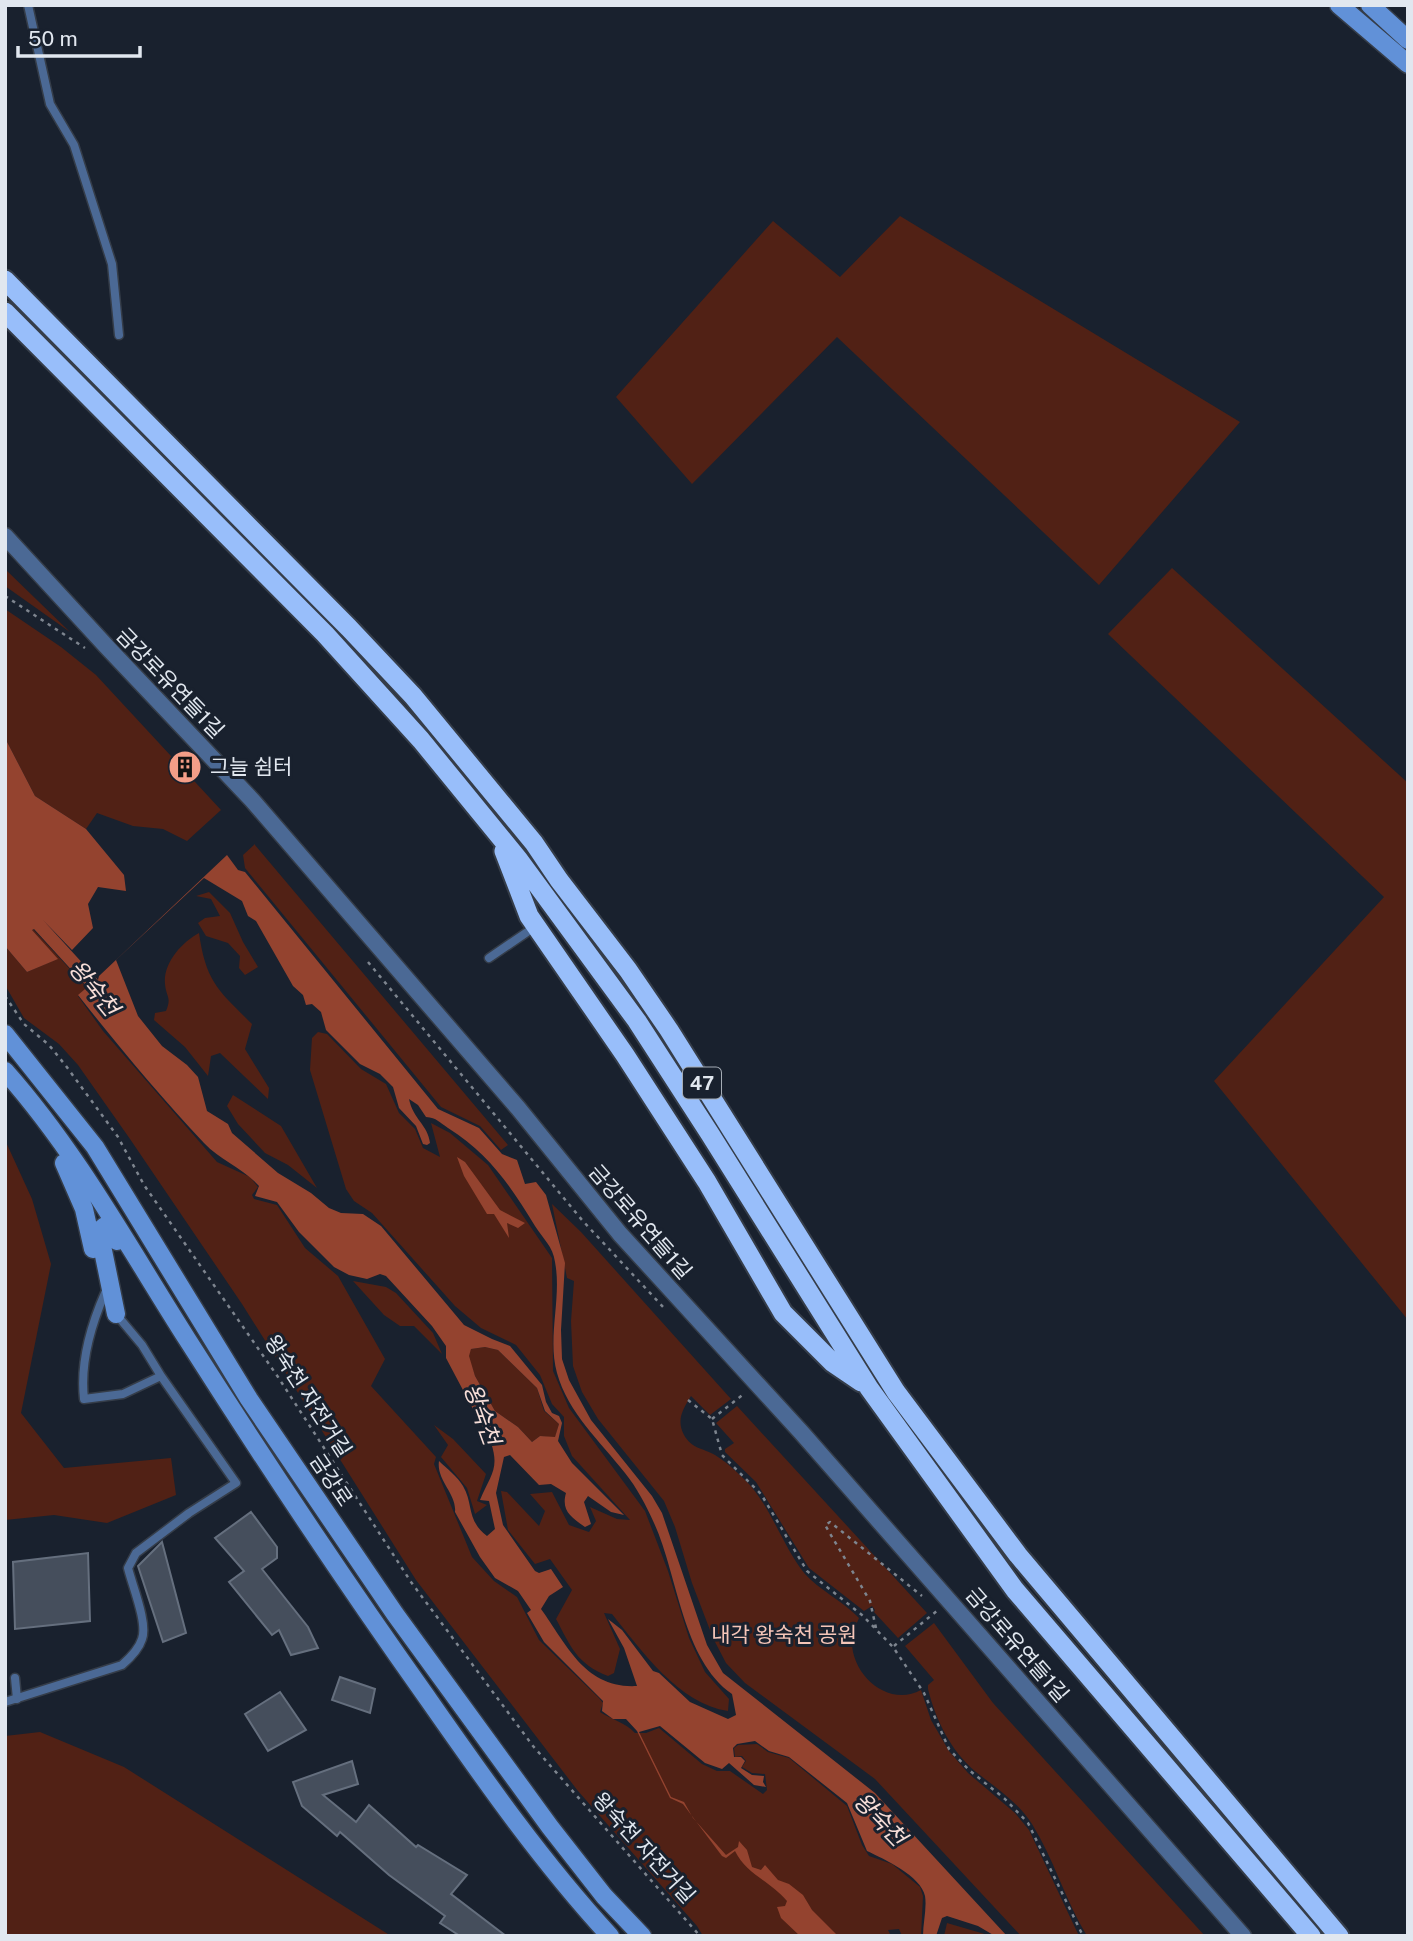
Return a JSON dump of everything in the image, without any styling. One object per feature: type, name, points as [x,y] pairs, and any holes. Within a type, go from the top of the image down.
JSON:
[{"type":"highway","name":"47","points":[[5,279],[413,696],[534,843],[669,1030],[896,1392],[1018,1555],[1339,1936]]},
{"type":"highway","name":"47","points":[[5,312],[325,634],[421,740],[496,831],[570,927],[637,1021],[869,1388],[1015,1590],[1311,1936]]},
{"type":"highway","points":[[496,831],[528,916],[625,1055],[699,1170],[783,1313],[833,1363],[869,1388]]},
{"type":"main road","points":[[1339,5],[1408,64]]},
{"type":"main road","points":[[1370,5],[1408,40]]},
{"type":"main road","name":"금강로","points":[[5,1034],[95,1147],[248,1399],[395,1614],[550,1828],[604,1896],[642,1936]]},
{"type":"main road","points":[[5,1071],[38,1109],[96,1194],[283,1489]]},
{"type":"main road","points":[[5,1080],[45,1134],[73,1180],[84,1209],[105,1293]]},
{"type":"main road","points":[[116,1314],[100,1245],[99,1231],[105,1226],[115,1238],[191,1365],[283,1489],[509,1814],[610,1936]]},
{"type":"street","name":"금강로유연들1길","points":[[5,536],[252,800],[518,1108],[620,1234],[801,1432],[1243,1936]]},
{"type":"lane","points":[[28,5],[50,104],[74,145],[112,264],[119,335]]},
{"type":"lane","points":[[489,958],[536,926]]},
{"type":"lane","points":[[105,1293],[94,1319],[84,1378],[85,1399],[123,1394],[160,1376]]},
{"type":"lane","points":[[5,1702],[122,1665],[132,1656],[143,1637],[142,1622],[128,1568],[136,1553],[189,1513],[236,1483],[160,1376],[142,1345],[116,1314]]},
{"type":"lane","points":[[15,1678],[17,1699]]},
{"type":"path","points":[[5,596],[86,649]]},
{"type":"path","points":[[360,952],[582,1220],[667,1312]]},
{"type":"path","name":"왕숙천 자전거길","points":[[5,996],[24,1024],[49,1045],[66,1066],[118,1137],[144,1185],[278,1377],[418,1592],[533,1746],[699,1936]]},
{"type":"path","points":[[712,1419],[745,1393]]},
{"type":"path","points":[[688,1400],[712,1419],[722,1455],[761,1494],[807,1572],[862,1615],[893,1647],[923,1693],[949,1749],[1028,1823],[1083,1936]]},
{"type":"path","points":[[877,1632],[870,1601],[825,1525],[830,1522],[925,1598]]},
{"type":"path","points":[[893,1647],[937,1611]]},
{"type":"green space","points":[[900,216],[1240,422],[1099,585],[837,337],[692,484],[616,397],[773,221],[840,277]]},
{"type":"green space","points":[[1172,568],[1408,783],[1408,1320],[1214,1081],[1384,897],[1108,634]]},
{"type":"green space","points":[[5,569],[70,632],[5,586]]},
{"type":"green space","points":[[5,609],[61,647],[96,675],[221,810],[187,841],[163,829],[133,826],[97,813],[86,829],[35,796],[5,738]]},
{"type":"green space","points":[[255,844],[508,1145],[501,1150],[480,1126],[441,1107],[245,868],[243,855]]},
{"type":"green space","points":[[209,892],[230,913],[258,967],[245,975],[239,968],[240,956],[228,943],[206,936],[198,923],[205,918],[220,916],[211,899],[196,896]]},
{"type":"green space","points":[[33,929],[89,990],[85,989],[78,996],[103,1031],[217,1162],[250,1177],[258,1187],[252,1195],[254,1199],[277,1205],[305,1248],[338,1276],[385,1359],[371,1386],[436,1457],[434,1464],[472,1557],[494,1581],[517,1597],[539,1640],[603,1703],[600,1712],[635,1733],[646,1733],[659,1728],[702,1764],[717,1771],[730,1771],[763,1794],[767,1790],[765,1774],[752,1773],[742,1767],[746,1761],[742,1756],[735,1757],[734,1748],[738,1745],[757,1744],[768,1752],[789,1758],[847,1806],[869,1856],[892,1864],[920,1887],[923,1896],[921,1936],[902,1936],[899,1929],[888,1930],[891,1936],[703,1936],[578,1791],[416,1580],[242,1304],[130,1139],[78,1065],[59,1044],[24,1018],[5,985],[5,946],[27,972],[57,959]]},
{"type":"green space","points":[[199,933],[205,963],[215,984],[252,1024],[245,1049],[269,1088],[268,1099],[220,1053],[211,1056],[208,1076],[185,1047],[154,1020],[155,1013],[166,1011],[168,1006],[165,976],[170,961],[186,942]]},
{"type":"green space","points":[[318,1032],[327,1034],[361,1069],[386,1084],[399,1113],[415,1129],[423,1148],[440,1157],[431,1123],[450,1133],[488,1165],[552,1258],[553,1371],[569,1408],[645,1511],[689,1638],[705,1672],[729,1699],[728,1711],[693,1698],[677,1687],[649,1659],[612,1614],[604,1613],[620,1649],[614,1673],[608,1676],[589,1666],[571,1646],[556,1619],[572,1590],[550,1559],[535,1564],[508,1530],[501,1491],[507,1492],[539,1526],[545,1511],[530,1494],[552,1492],[569,1525],[589,1532],[596,1521],[590,1507],[617,1519],[630,1520],[572,1456],[564,1436],[564,1417],[552,1404],[540,1375],[516,1345],[481,1328],[455,1306],[372,1213],[354,1201],[346,1189],[310,1070],[312,1038]]},
{"type":"green space","points":[[233,1095],[281,1126],[317,1188],[288,1165],[265,1153],[238,1124],[227,1106]]},
{"type":"green space","points":[[5,1140],[32,1199],[51,1264],[21,1413],[64,1468],[171,1458],[176,1495],[107,1523],[54,1515],[5,1520]]},
{"type":"green space","name":"내각 왕숙천 공원","points":[[552,1204],[581,1232],[731,1399],[710,1415],[691,1396],[681,1419],[684,1435],[698,1448],[719,1457],[744,1479],[762,1501],[805,1574],[859,1618],[852,1639],[853,1652],[864,1675],[884,1691],[896,1695],[921,1690],[931,1720],[949,1751],[968,1773],[1015,1813],[1029,1830],[1079,1936],[1021,1936],[875,1779],[745,1683],[726,1663],[713,1638],[664,1501],[598,1419],[582,1392],[573,1366],[571,1321],[574,1281],[567,1278]]},
{"type":"green space","points":[[353,1281],[386,1287],[396,1293],[433,1333],[442,1354],[414,1326],[400,1326],[384,1315]]},
{"type":"green space","points":[[485,1347],[498,1350],[537,1388],[544,1411],[559,1424],[555,1438],[540,1436],[532,1442],[518,1427],[495,1411],[475,1376],[468,1356],[471,1349]]},
{"type":"green space","name":"내각 왕숙천 공원","points":[[737,1406],[927,1613],[898,1638],[874,1612],[872,1606],[864,1611],[809,1568],[756,1482],[725,1452],[725,1449],[734,1443],[716,1423]]},
{"type":"green space","points":[[434,1425],[453,1439],[486,1474],[477,1501],[487,1505],[475,1514],[467,1488],[441,1457],[448,1445]]},
{"type":"green space","name":"내각 왕숙천 공원","points":[[934,1623],[993,1703],[1205,1936],[1087,1936],[1032,1824],[1013,1802],[967,1764],[940,1724],[928,1689],[928,1685],[934,1680],[905,1646]]},
{"type":"green space","points":[[40,1732],[124,1767],[391,1936],[5,1936],[5,1736]]},
{"type":"green space","points":[[947,1923],[988,1935],[989,1936],[944,1936]]},
{"type":"water","name":"왕숙천","points":[[5,738],[35,796],[86,829],[124,875],[126,891],[98,887],[88,904],[93,928],[72,950],[43,920],[98,980],[99,976],[227,855],[238,870],[245,872],[438,1109],[479,1128],[502,1154],[517,1160],[525,1184],[536,1182],[546,1195],[565,1263],[561,1330],[562,1359],[569,1380],[591,1420],[652,1496],[662,1513],[707,1645],[723,1673],[875,1793],[1007,1936],[995,1936],[978,1926],[947,1916],[942,1918],[936,1936],[923,1936],[925,1896],[917,1882],[901,1869],[867,1851],[847,1803],[789,1757],[769,1751],[755,1741],[737,1744],[733,1748],[734,1757],[741,1757],[745,1761],[741,1768],[752,1775],[764,1776],[766,1787],[754,1785],[729,1763],[722,1769],[705,1763],[660,1726],[639,1732],[671,1797],[684,1802],[692,1815],[683,1804],[670,1798],[637,1731],[626,1719],[613,1719],[602,1711],[603,1701],[544,1642],[527,1613],[531,1610],[518,1591],[495,1578],[455,1512],[439,1461],[463,1486],[473,1518],[480,1530],[487,1536],[495,1529],[489,1501],[480,1500],[493,1472],[494,1452],[446,1358],[446,1346],[432,1326],[386,1276],[380,1274],[367,1279],[349,1275],[334,1267],[299,1232],[277,1202],[255,1196],[259,1186],[210,1149],[155,1089],[78,995],[89,989],[34,929],[32,930],[58,959],[27,972],[5,946]],"holes":[[[204,878],[242,901],[248,916],[256,921],[293,986],[303,995],[306,1005],[312,1004],[321,1012],[326,1030],[360,1064],[380,1074],[393,1087],[399,1108],[416,1126],[423,1144],[430,1143],[429,1137],[409,1099],[418,1105],[426,1117],[440,1122],[487,1160],[517,1197],[550,1247],[557,1276],[554,1359],[562,1387],[577,1414],[629,1479],[644,1503],[662,1544],[692,1638],[715,1679],[732,1694],[736,1715],[728,1719],[690,1702],[659,1673],[653,1671],[622,1630],[608,1619],[624,1648],[637,1686],[619,1685],[604,1680],[579,1662],[541,1609],[549,1596],[563,1587],[551,1569],[539,1573],[535,1571],[503,1525],[496,1493],[504,1457],[510,1455],[539,1485],[551,1484],[566,1493],[566,1509],[585,1527],[591,1524],[584,1502],[588,1496],[611,1512],[624,1515],[572,1463],[558,1441],[562,1423],[546,1402],[542,1385],[510,1346],[464,1325],[381,1226],[363,1214],[341,1213],[329,1208],[311,1193],[278,1173],[232,1133],[228,1124],[207,1111],[198,1077],[162,1046],[138,1016],[116,960]],[[485,1347],[498,1350],[537,1388],[545,1411],[559,1424],[555,1437],[540,1436],[532,1442],[518,1427],[495,1411],[475,1376],[469,1356],[471,1349]]]},
{"type":"water","points":[[457,1157],[465,1162],[500,1210],[525,1223],[518,1228],[507,1223],[509,1238],[494,1214],[487,1214],[464,1176]]},
{"type":"water","points":[[696,1822],[726,1855],[738,1847],[739,1841],[747,1850],[752,1867],[761,1870],[765,1865],[778,1880],[789,1884],[803,1895],[812,1910],[838,1936],[800,1936],[781,1918],[777,1907],[785,1906],[787,1901],[745,1866],[735,1851],[726,1858]]},
{"type":"building","points":[[251,1512],[277,1547],[277,1558],[262,1569],[308,1627],[318,1648],[291,1655],[279,1630],[272,1635],[229,1582],[244,1571],[215,1538]]},
{"type":"building","points":[[162,1542],[186,1633],[163,1642],[138,1566]]},
{"type":"building","points":[[88,1553],[90,1621],[15,1629],[13,1562]]},
{"type":"building","points":[[340,1677],[375,1689],[370,1713],[332,1700]]},
{"type":"building","points":[[280,1692],[306,1730],[268,1751],[245,1714]]},
{"type":"building","points":[[352,1761],[358,1784],[323,1795],[356,1822],[369,1805],[416,1847],[418,1845],[467,1875],[451,1894],[506,1936],[460,1936],[440,1923],[445,1916],[389,1875],[340,1832],[337,1836],[302,1806],[293,1782]]},
{"type":"place","name":"그늘 쉼터","points":[[185,767]]}]
